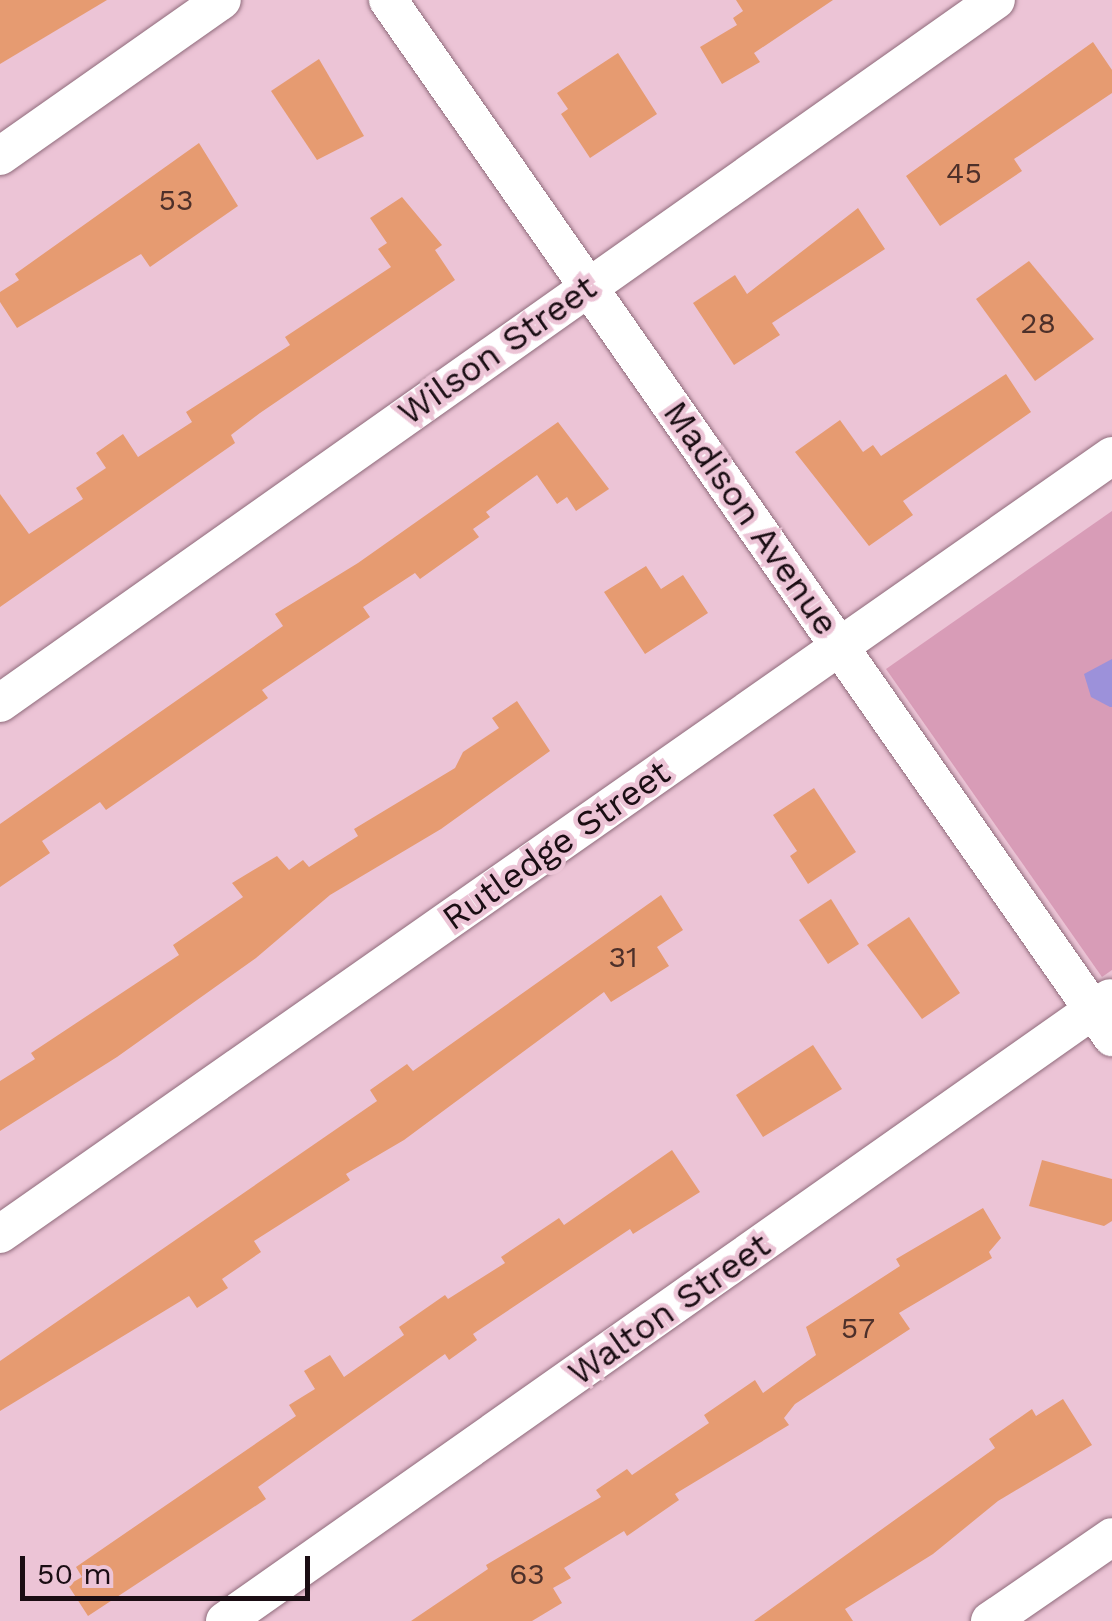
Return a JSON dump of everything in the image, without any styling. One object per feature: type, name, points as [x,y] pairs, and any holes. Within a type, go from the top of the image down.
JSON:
[{"type":"street","points":[[0,156],[222,0]]},
{"type":"street","name":"Madison Avenue","points":[[388,0],[1106,1015]]},
{"type":"street","name":"Wilson Street","points":[[0,703],[996,0]]},
{"type":"street","name":"Rutledge Street","points":[[0,1234],[1112,456]]},
{"type":"street","name":"Walton Street","points":[[225,1621],[1106,1015]]},
{"type":"street","points":[[990,1621],[1112,1537]]},
{"type":"shaded area","points":[[1112,511],[1112,970],[1102,977],[886,669]]},
{"type":"shaded area","points":[[1112,659],[1110,707],[1091,697],[1084,674]]},
{"type":"building","points":[[0,0],[107,0],[0,64]]},
{"type":"building","points":[[736,0],[833,0],[754,53],[760,62],[722,84],[700,47],[737,25],[733,18],[743,11]]},
{"type":"building","points":[[1093,42],[1112,70],[1112,93],[1014,159],[1022,171],[940,226],[906,176]]},
{"type":"building","points":[[618,53],[657,114],[590,158],[561,114],[568,109],[557,93]]},
{"type":"building","points":[[319,59],[364,136],[317,160],[271,91]]},
{"type":"building","points":[[199,143],[238,206],[150,267],[141,254],[17,328],[0,302],[0,292],[19,280],[15,274]]},
{"type":"building","points":[[402,197],[442,245],[435,250],[455,280],[260,413],[231,435],[235,443],[0,607],[0,494],[29,534],[83,499],[76,488],[106,468],[96,453],[123,434],[138,457],[192,422],[186,412],[290,345],[285,337],[391,267],[378,249],[387,243],[370,218]]},
{"type":"building","points":[[858,208],[885,249],[772,323],[780,335],[734,365],[693,303],[735,275],[747,294]]},
{"type":"building","points":[[1029,261],[1094,339],[1035,381],[976,299]]},
{"type":"building","points":[[1006,374],[1031,412],[903,501],[913,515],[869,546],[795,452],[840,420],[863,452],[873,445],[881,456]]},
{"type":"building","points":[[558,422],[609,489],[576,511],[567,497],[557,504],[537,475],[486,512],[490,517],[473,529],[479,537],[420,579],[415,573],[363,607],[370,617],[262,690],[268,698],[106,810],[100,802],[42,841],[50,853],[0,887],[0,824],[283,626],[275,614],[358,563]]},
{"type":"building","points":[[646,566],[661,589],[683,575],[708,613],[645,654],[604,592]]},
{"type":"building","points":[[517,701],[550,751],[441,829],[330,895],[256,958],[117,1057],[0,1131],[0,1081],[35,1059],[31,1053],[179,955],[173,945],[243,897],[232,883],[277,856],[289,870],[303,860],[309,867],[358,836],[354,829],[455,768],[463,752],[499,728],[492,718]]},
{"type":"building","points":[[814,788],[856,852],[808,884],[790,856],[797,851],[773,815]]},
{"type":"building","points":[[661,895],[683,930],[657,947],[669,966],[611,1002],[604,992],[404,1140],[346,1174],[350,1180],[254,1241],[261,1252],[222,1279],[228,1288],[197,1308],[189,1296],[0,1411],[0,1361],[377,1101],[370,1090],[407,1064],[413,1071]]},
{"type":"building","points":[[831,899],[859,944],[828,964],[799,920]]},
{"type":"building","points":[[909,917],[960,993],[922,1019],[867,945]]},
{"type":"building","points":[[813,1045],[842,1089],[763,1137],[736,1095]]},
{"type":"building","points":[[672,1150],[700,1192],[633,1234],[630,1229],[473,1334],[477,1340],[449,1360],[445,1354],[258,1487],[266,1499],[88,1616],[68,1585],[82,1577],[76,1567],[296,1416],[289,1405],[315,1389],[304,1371],[330,1355],[344,1377],[404,1335],[399,1327],[445,1295],[448,1299],[505,1263],[501,1257],[559,1218],[564,1225]]},
{"type":"building","points":[[1042,1160],[1112,1179],[1112,1221],[1104,1226],[1029,1206]]},
{"type":"building","points":[[983,1208],[1001,1238],[989,1252],[992,1258],[899,1313],[910,1329],[795,1404],[784,1418],[789,1425],[675,1494],[679,1500],[627,1536],[624,1531],[564,1568],[571,1578],[553,1588],[562,1603],[532,1621],[411,1621],[488,1569],[486,1565],[601,1497],[596,1490],[627,1469],[632,1475],[709,1423],[704,1415],[755,1380],[763,1393],[816,1355],[806,1327],[900,1266],[896,1259]]},
{"type":"building","points":[[1063,1399],[1092,1445],[998,1501],[933,1554],[845,1609],[853,1621],[754,1621],[995,1448],[989,1439],[1032,1409],[1036,1416]]}]
